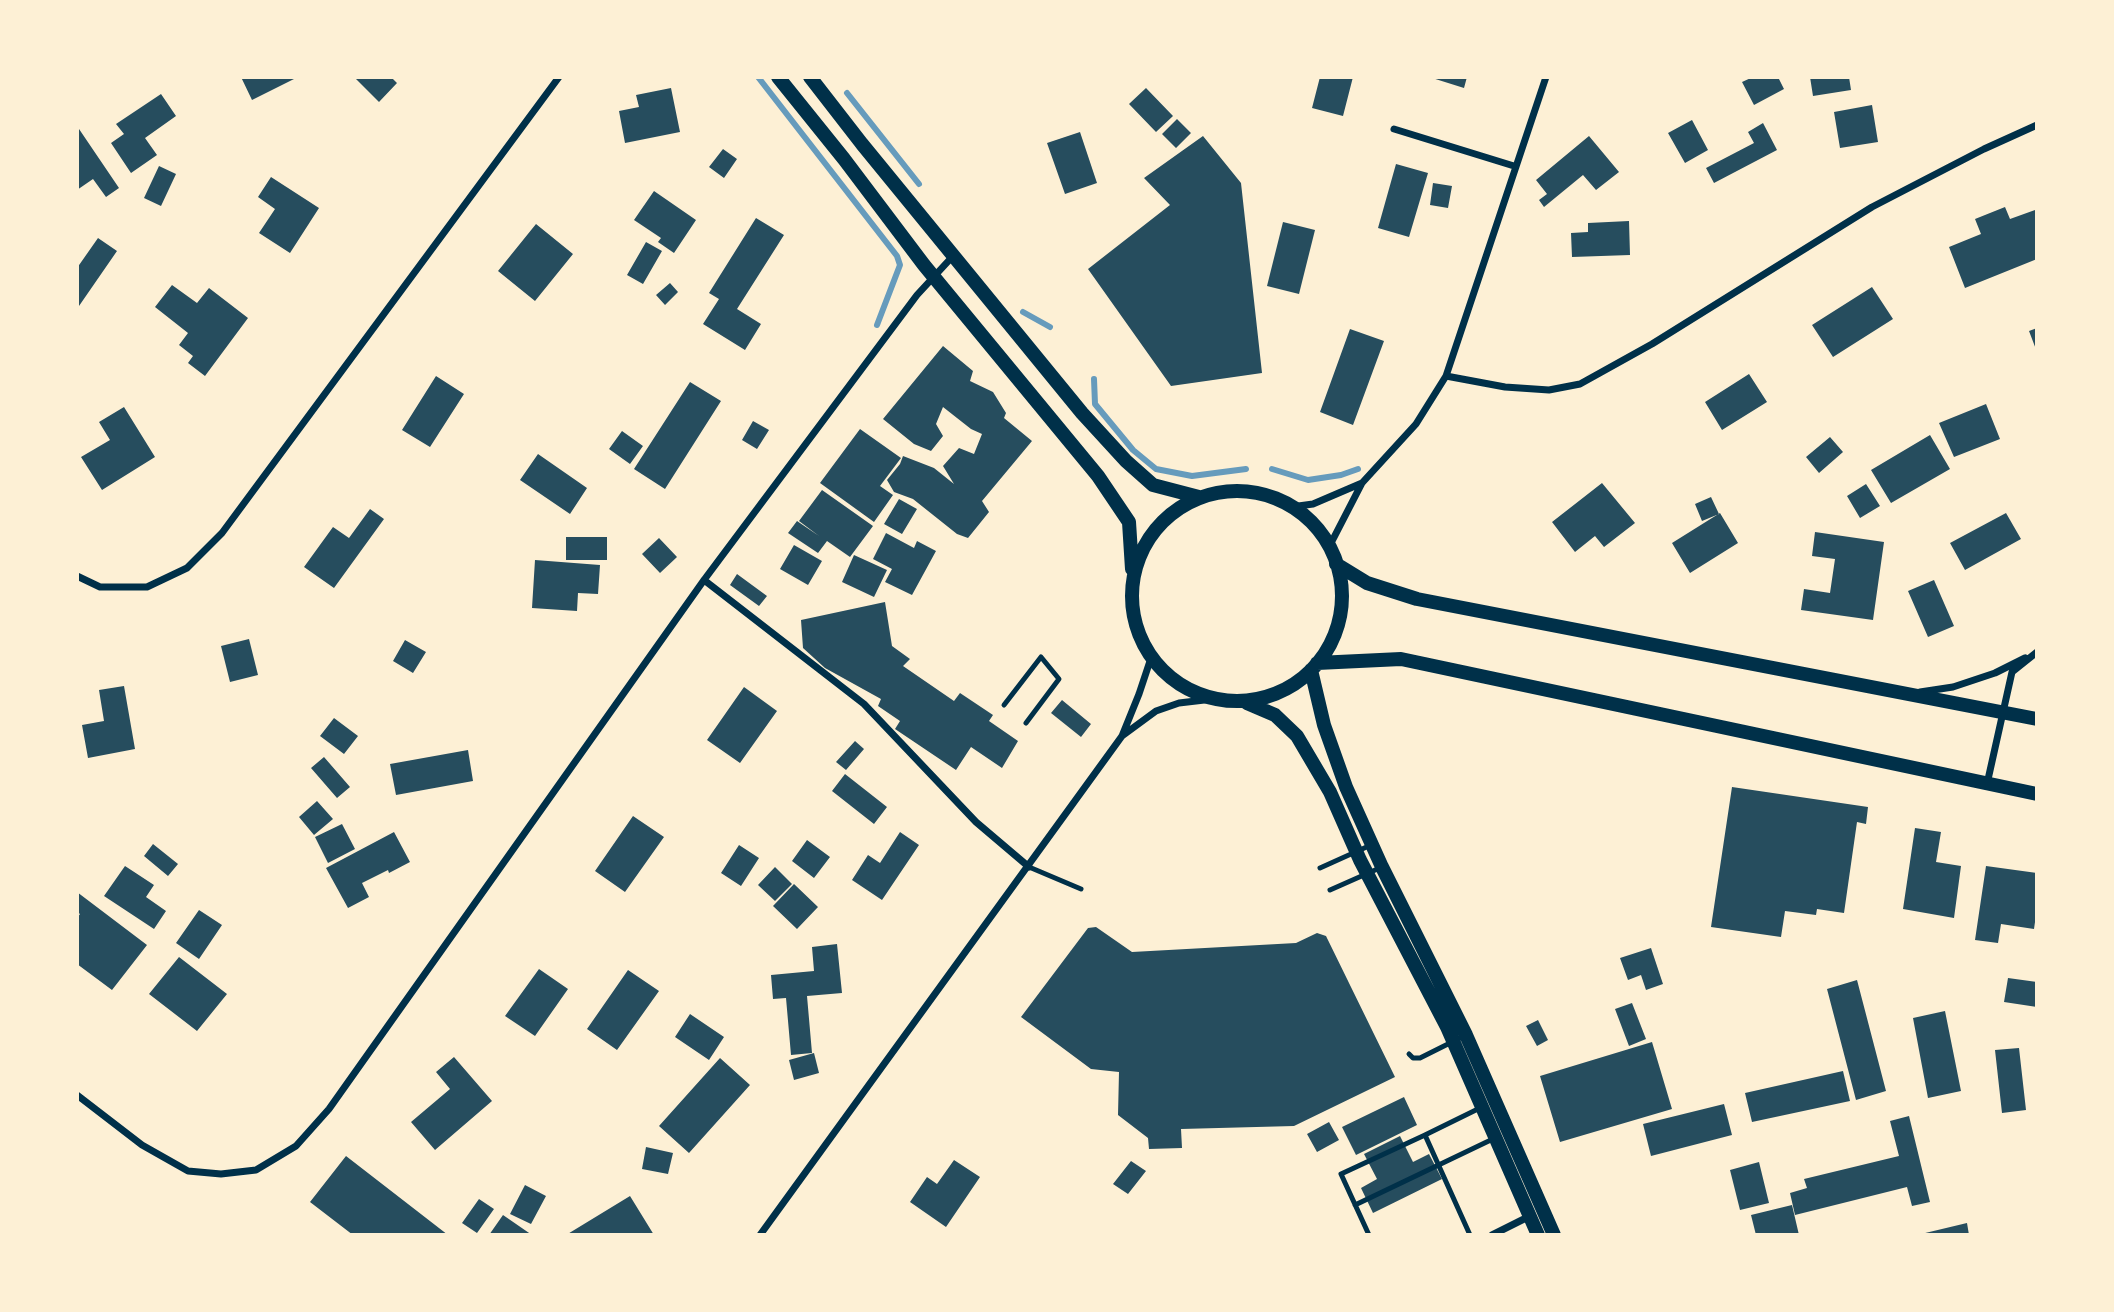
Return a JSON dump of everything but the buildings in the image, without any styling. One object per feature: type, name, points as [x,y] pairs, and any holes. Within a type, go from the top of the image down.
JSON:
[{"type":"main road","points":[[778,77],[934,276],[1098,476],[1122,511],[1129,522],[1135,619],[1151,658],[1168,676],[1189,690],[1213,699],[1247,703],[1275,715],[1297,736],[1330,792],[1368,873],[1460,1039]]},
{"type":"main road","points":[[810,77],[1082,414],[1126,461],[1153,485],[1199,496]]},
{"type":"main road","points":[[1133,576],[1140,555],[1163,519],[1199,496],[1230,490],[1262,492],[1291,507],[1313,525],[1329,547],[1341,584],[1339,616],[1329,646],[1298,683],[1282,692],[1247,703]]},
{"type":"main road","points":[[1336,564],[1367,583],[1417,598],[2037,719]]},
{"type":"main road","points":[[1314,666],[1401,659],[2037,794]]},
{"type":"main road","points":[[1314,666],[1324,725],[1346,787],[1537,1213],[1554,1235]]},
{"type":"main road","points":[[1537,1213],[1538,1235]]},
{"type":"street","points":[[77,576],[100,587],[147,587],[187,568],[222,533],[559,77]]},
{"type":"street","points":[[1329,547],[1362,483],[1416,424],[1446,376],[1514,166],[1546,77]]},
{"type":"street","points":[[1446,376],[1506,387],[1549,390],[1580,384],[1652,344],[1872,207],[2037,125]]},
{"type":"street","points":[[1394,129],[1514,166]]},
{"type":"street","points":[[77,1095],[142,1145],[188,1171],[221,1174],[256,1170],[296,1146],[329,1110],[704,580],[917,295],[954,255]]},
{"type":"street","points":[[1291,507],[1313,504],[1362,483]]},
{"type":"street","points":[[704,580],[864,704],[884,722],[976,822],[1029,867]]},
{"type":"street","points":[[1909,694],[1953,687],[1984,677],[2036,653]]},
{"type":"street","points":[[1987,785],[2012,672],[2036,653]]},
{"type":"street","points":[[760,1235],[1122,736],[1151,658]]},
{"type":"street","points":[[1122,736],[1156,711],[1179,702],[1213,699]]},
{"type":"street","points":[[1492,1235],[1537,1213]]},
{"type":"lane","points":[[1004,705],[1041,657],[1059,679],[1027,723]]},
{"type":"lane","points":[[1320,868],[1371,845]]},
{"type":"lane","points":[[1029,867],[1081,889]]},
{"type":"lane","points":[[1329,890],[1382,867]]},
{"type":"lane","points":[[1409,1054],[1413,1058],[1420,1058],[1460,1039]]},
{"type":"lane","points":[[1369,1235],[1341,1174],[1488,1104]]},
{"type":"lane","points":[[1355,1205],[1502,1134]]},
{"type":"lane","points":[[1425,1135],[1470,1235]]},
{"type":"waterway","points":[[758,77],[897,256],[900,265],[877,325]]},
{"type":"waterway","points":[[847,93],[919,184]]},
{"type":"waterway","points":[[1023,312],[1050,327]]},
{"type":"waterway","points":[[1094,379],[1095,404],[1133,450],[1156,469],[1192,476],[1246,469]]},
{"type":"waterway","points":[[1272,469],[1308,480],[1341,475],[1358,469]]}]
